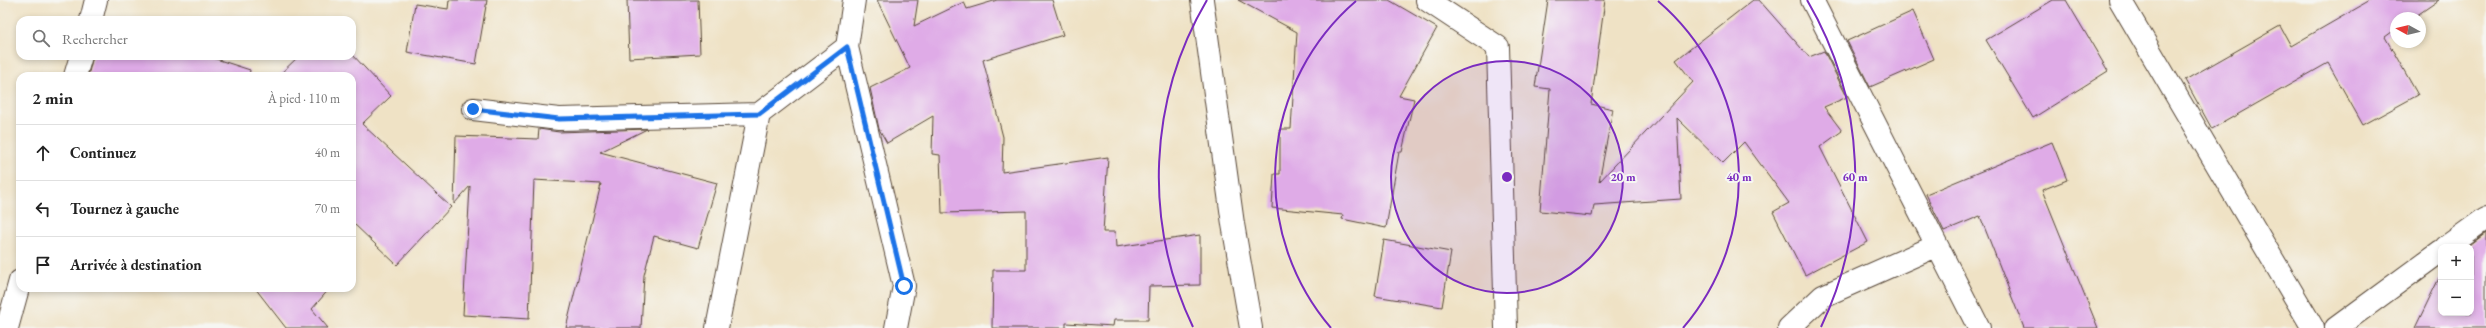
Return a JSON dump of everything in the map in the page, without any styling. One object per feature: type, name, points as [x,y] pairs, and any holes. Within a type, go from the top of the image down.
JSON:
[{"type":"street","points":[[92,16],[96,0]]},
{"type":"street","points":[[854,0],[847,47],[904,286],[896,328]]},
{"type":"street","points":[[1202,0],[1233,224],[1250,328]]},
{"type":"street","points":[[1427,0],[1498,48],[1506,328]]},
{"type":"street","points":[[1812,0],[1979,328]]},
{"type":"street","points":[[2120,0],[2313,328]]},
{"type":"street","points":[[473,109],[559,119],[759,114],[847,47]]},
{"type":"street","points":[[77,72],[80,60]]},
{"type":"street","points":[[717,328],[759,114]]},
{"type":"street","points":[[2450,244],[2486,218]]},
{"type":"street","points":[[1789,328],[1823,296],[1936,246]]},
{"type":"street","points":[[2336,328],[2438,253]]},
{"type":"street","points":[[7,328],[17,292]]},
{"type":"building","points":[[449,0],[487,0],[476,64],[407,52],[415,4],[448,9]]},
{"type":"building","points":[[627,0],[698,0],[700,54],[629,58]]},
{"type":"building","points":[[877,0],[918,0],[914,26],[964,2],[967,9],[997,0],[1052,0],[1063,35],[983,60],[1003,137],[1002,172],[1108,157],[1103,232],[1115,232],[1116,247],[1200,235],[1200,285],[1149,286],[1148,320],[1114,320],[1113,326],[1066,323],[1066,328],[992,328],[993,270],[1026,270],[1026,211],[942,213],[940,155],[932,154],[933,116],[887,143],[879,129],[870,88],[910,68]]},
{"type":"building","points":[[1238,0],[1389,0],[1437,28],[1399,96],[1414,99],[1402,152],[1399,152],[1386,228],[1342,219],[1343,215],[1272,208],[1274,174],[1280,174],[1280,129],[1291,129],[1297,32]]},
{"type":"building","points":[[1548,0],[1605,0],[1591,104],[1613,109],[1599,182],[1693,82],[1676,60],[1753,0],[1759,0],[1809,57],[1824,51],[1847,97],[1824,107],[1842,131],[1820,147],[1868,242],[1805,275],[1773,212],[1789,203],[1744,142],[1723,163],[1677,118],[1681,199],[1594,205],[1592,216],[1540,211],[1550,89],[1535,87]]},
{"type":"building","points":[[2053,0],[2066,0],[2108,71],[2033,118],[1986,40]]},
{"type":"building","points":[[2371,0],[2439,0],[2422,12],[2390,12],[2390,33],[2385,37],[2418,95],[2363,125],[2328,63],[2212,129],[2185,80],[2280,26],[2291,46]]},
{"type":"building","points":[[1913,11],[1934,59],[1870,87],[1847,41]]},
{"type":"building","points":[[356,58],[391,96],[362,124],[451,207],[397,265],[356,226],[356,72],[282,72],[295,60],[356,60]]},
{"type":"building","points":[[92,60],[219,60],[250,70],[250,72],[89,72]]},
{"type":"building","points":[[539,129],[559,132],[647,129],[600,152],[717,183],[698,248],[654,236],[644,275],[641,328],[566,328],[601,184],[534,180],[529,319],[463,315],[470,186],[454,204],[456,136],[538,139]]},
{"type":"building","points":[[2052,142],[2067,180],[2042,190],[2098,328],[2024,328],[1980,216],[1944,231],[1926,194]]},
{"type":"building","points":[[2486,233],[2486,328],[2415,328],[2438,280],[2438,316],[2474,316],[2474,244],[2471,244]]},
{"type":"building","points":[[1384,240],[1451,252],[1442,307],[1375,296]]},
{"type":"building","points":[[258,292],[327,292],[312,309],[328,328],[286,328]]},
{"type":"route","points":[[473,109],[559,119],[759,114],[847,47],[904,286]]}]
